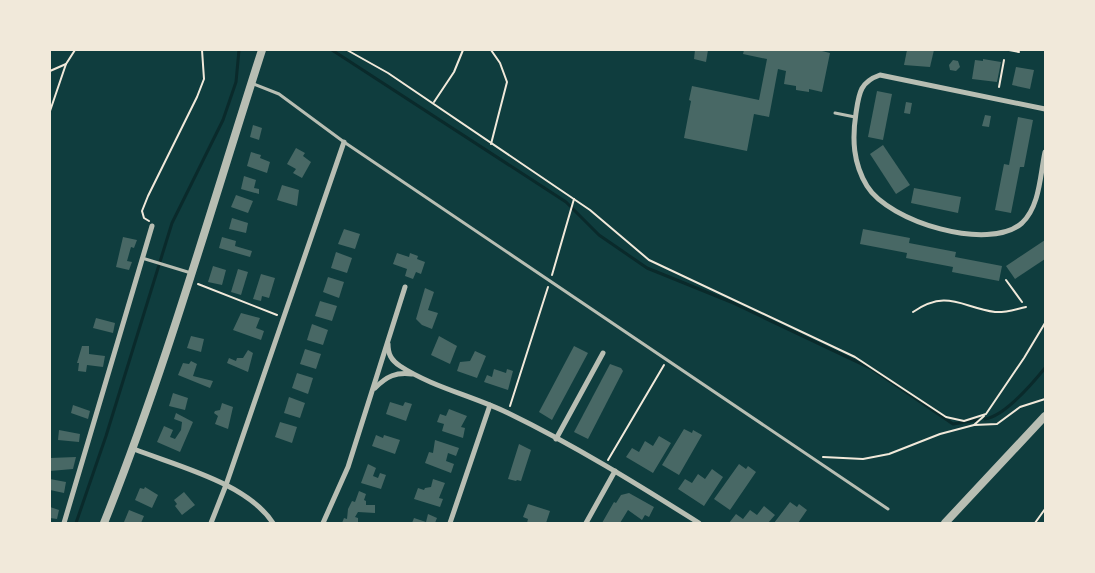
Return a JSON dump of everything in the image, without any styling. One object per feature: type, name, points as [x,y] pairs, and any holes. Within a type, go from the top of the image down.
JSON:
[{"type":"street","points":[[104,523],[134,449],[262,50]]},
{"type":"street","points":[[1045,109],[880,75],[869,79],[861,88],[852,139],[857,165],[868,188],[888,208],[914,222],[985,236],[1008,232],[1022,223],[1034,206],[1045,152]]},
{"type":"street","points":[[211,523],[226,485],[344,142]]},
{"type":"street","points":[[64,523],[152,226]]},
{"type":"street","points":[[323,523],[348,467],[405,286]]},
{"type":"street","points":[[388,344],[388,353],[392,360],[414,374],[508,413],[615,471],[699,523]]},
{"type":"street","points":[[556,439],[603,353]]},
{"type":"street","points":[[373,390],[390,375],[401,372],[414,374]]},
{"type":"street","points":[[450,523],[490,405]]},
{"type":"street","points":[[945,523],[1045,416]]},
{"type":"street","points":[[134,449],[226,485],[260,506],[273,523]]},
{"type":"street","points":[[586,523],[615,471]]},
{"type":"lane","points":[[251,83],[279,94],[344,142],[888,509]]},
{"type":"lane","points":[[836,113],[855,117]]},
{"type":"lane","points":[[142,258],[191,273]]},
{"type":"path","points":[[50,111],[66,64],[75,50]]},
{"type":"path","points":[[152,226],[152,222],[144,218],[142,211],[160,169],[197,97],[204,79],[202,50]]},
{"type":"path","points":[[347,50],[388,73],[599,217],[649,260],[856,357],[946,417],[964,421],[986,414]]},
{"type":"path","points":[[433,103],[454,72],[463,50]]},
{"type":"path","points":[[491,50],[500,64],[507,82],[491,144]]},
{"type":"path","points":[[1009,50],[1019,52]]},
{"type":"path","points":[[999,88],[1004,60]]},
{"type":"path","points":[[50,71],[66,64]]},
{"type":"path","points":[[508,413],[574,201]]},
{"type":"path","points":[[1006,280],[1022,302]]},
{"type":"path","points":[[195,283],[283,317]]},
{"type":"path","points":[[913,312],[934,301],[943,299],[996,312],[1026,307]]},
{"type":"path","points":[[974,426],[986,414],[1045,323]]},
{"type":"path","points":[[606,466],[610,456],[660,375],[667,359]]},
{"type":"path","points":[[811,457],[863,459],[889,454],[940,434],[974,426],[997,424],[1020,407],[1045,399]]},
{"type":"path","points":[[1035,523],[1045,509]]},
{"type":"path","points":[[1040,516],[1045,518]]},
{"type":"building","points":[[695,50],[708,50],[706,62],[694,59]]},
{"type":"building","points":[[744,50],[818,50],[830,53],[822,92],[809,89],[809,92],[796,90],[796,86],[784,84],[786,71],[778,69],[769,117],[754,114],[747,151],[684,138],[692,86],[759,100],[767,59],[743,54]]},
{"type":"building","points":[[907,50],[934,50],[930,67],[904,65]]},
{"type":"building","points":[[983,59],[1001,62],[997,82],[972,79],[975,60],[983,61]]},
{"type":"building","points":[[953,60],[958,61],[960,67],[956,71],[950,70],[949,65]]},
{"type":"building","points":[[1016,67],[1034,70],[1030,89],[1012,85]]},
{"type":"building","points":[[877,91],[892,94],[883,140],[868,137]]},
{"type":"building","points":[[906,102],[912,103],[910,114],[904,113]]},
{"type":"building","points":[[985,115],[991,116],[989,127],[982,126]]},
{"type":"building","points":[[1018,117],[1033,120],[1024,167],[1020,167],[1011,213],[995,210],[1004,164],[1009,165]]},
{"type":"building","points":[[253,125],[262,128],[259,140],[250,137]]},
{"type":"building","points":[[883,145],[910,185],[896,194],[870,154]]},
{"type":"building","points":[[296,148],[305,153],[303,156],[311,162],[302,178],[293,173],[296,169],[287,164]]},
{"type":"building","points":[[251,152],[261,155],[260,158],[270,162],[267,173],[247,166]]},
{"type":"building","points":[[244,176],[256,180],[254,188],[259,189],[259,194],[241,189]]},
{"type":"building","points":[[282,185],[299,190],[297,206],[277,200]]},
{"type":"building","points":[[914,188],[961,197],[958,213],[911,203]]},
{"type":"building","points":[[236,195],[253,201],[248,213],[231,207]]},
{"type":"building","points":[[232,218],[248,223],[246,233],[229,229]]},
{"type":"building","points":[[344,229],[360,234],[355,249],[338,244]]},
{"type":"building","points":[[863,229],[910,238],[909,243],[956,252],[955,257],[1002,266],[999,281],[952,272],[953,267],[906,258],[907,253],[860,244]]},
{"type":"building","points":[[123,237],[137,240],[134,248],[131,247],[127,261],[132,262],[129,270],[116,267]]},
{"type":"building","points":[[222,237],[236,241],[235,246],[252,251],[250,257],[219,248]]},
{"type":"building","points":[[1045,240],[1045,259],[1015,279],[1006,266]]},
{"type":"building","points":[[336,252],[352,258],[347,273],[331,268]]},
{"type":"building","points":[[397,253],[409,257],[410,253],[418,256],[417,259],[425,262],[421,274],[416,272],[413,279],[405,276],[407,269],[393,264]]},
{"type":"building","points":[[213,266],[226,270],[222,285],[208,282]]},
{"type":"building","points":[[238,269],[248,272],[241,295],[231,292]]},
{"type":"building","points":[[261,274],[275,278],[269,298],[262,296],[261,301],[253,299]]},
{"type":"building","points":[[328,277],[344,282],[339,298],[323,292]]},
{"type":"building","points":[[425,288],[434,292],[428,310],[438,313],[432,329],[422,325],[416,319]]},
{"type":"building","points":[[320,301],[337,306],[332,321],[315,316]]},
{"type":"building","points":[[241,313],[260,318],[256,328],[264,331],[261,340],[233,330]]},
{"type":"building","points":[[96,318],[115,323],[113,333],[93,328]]},
{"type":"building","points":[[312,324],[328,330],[323,345],[307,340]]},
{"type":"building","points":[[191,336],[204,339],[201,352],[187,348]]},
{"type":"building","points":[[439,336],[457,346],[450,364],[431,355]]},
{"type":"building","points":[[82,346],[89,346],[89,354],[105,356],[103,367],[87,365],[86,372],[78,371],[79,363],[77,363]]},
{"type":"building","points":[[574,346],[588,353],[552,420],[539,412]]},
{"type":"building","points":[[305,349],[321,354],[316,369],[300,364]]},
{"type":"building","points":[[248,350],[253,353],[248,372],[227,363],[229,358],[236,361],[237,358],[243,358]]},
{"type":"building","points":[[475,351],[486,356],[477,378],[457,371],[460,362],[470,361]]},
{"type":"building","points":[[191,361],[197,364],[193,376],[213,381],[210,388],[178,375],[183,363],[189,364]]},
{"type":"building","points":[[610,364],[621,368],[623,371],[588,439],[574,432]]},
{"type":"building","points":[[494,369],[506,373],[507,369],[513,371],[508,390],[484,382],[487,375],[492,377]]},
{"type":"building","points":[[297,373],[313,378],[308,394],[292,388]]},
{"type":"building","points":[[173,393],[188,398],[185,410],[169,406]]},
{"type":"building","points":[[289,397],[305,403],[300,418],[284,413]]},
{"type":"building","points":[[390,402],[403,406],[405,402],[412,404],[406,421],[386,414]]},
{"type":"building","points":[[222,403],[233,407],[228,429],[215,424],[218,416],[214,413],[220,410]]},
{"type":"building","points":[[73,405],[90,411],[88,419],[71,413]]},
{"type":"building","points":[[449,409],[467,416],[461,427],[465,428],[463,438],[442,431],[444,424],[437,422],[440,414],[446,416]]},
{"type":"building","points":[[176,413],[193,422],[180,452],[157,442],[164,426],[173,430],[170,437],[175,439],[181,430],[182,422],[174,419]]},
{"type":"building","points":[[280,422],[297,427],[292,443],[275,437]]},
{"type":"building","points":[[684,429],[692,433],[693,430],[702,435],[679,475],[662,465]]},
{"type":"building","points":[[59,430],[80,434],[79,442],[58,440]]},
{"type":"building","points":[[376,435],[383,438],[384,435],[400,440],[395,454],[372,446]]},
{"type":"building","points":[[659,436],[671,443],[653,473],[626,457],[632,448],[639,452],[645,441],[653,446]]},
{"type":"building","points":[[435,440],[459,448],[456,456],[448,453],[446,461],[454,464],[451,473],[425,463],[429,452],[433,453]]},
{"type":"building","points":[[519,444],[531,450],[521,481],[516,481],[508,479]]},
{"type":"building","points":[[76,457],[73,469],[50,471],[50,458]]},
{"type":"building","points":[[368,464],[376,468],[373,476],[378,478],[380,473],[386,475],[381,489],[361,483]]},
{"type":"building","points":[[739,464],[746,469],[748,466],[756,472],[730,510],[714,499]]},
{"type":"building","points":[[712,469],[723,477],[704,506],[678,489],[685,479],[692,483],[698,474],[705,479]]},
{"type":"building","points":[[50,479],[66,482],[64,493],[50,490]]},
{"type":"building","points":[[433,479],[445,483],[439,498],[443,499],[440,507],[414,499],[418,488],[424,490],[431,487]]},
{"type":"building","points":[[145,487],[158,495],[152,508],[135,500],[140,488],[144,489]]},
{"type":"building","points":[[359,491],[366,494],[364,500],[366,505],[375,505],[375,513],[358,512],[355,517],[358,518],[358,523],[342,523],[344,518],[347,519],[348,509],[352,501],[355,502]]},
{"type":"building","points":[[184,492],[195,505],[182,515],[175,506],[177,504],[174,500]]},
{"type":"building","points":[[629,493],[654,507],[649,517],[645,515],[642,520],[628,510],[620,523],[602,523],[614,502],[616,503],[621,495]]},
{"type":"building","points":[[790,502],[797,507],[799,504],[807,510],[798,523],[774,523]]},
{"type":"building","points":[[528,504],[550,511],[546,523],[527,523],[528,519],[523,517]]},
{"type":"building","points":[[764,506],[775,515],[768,523],[729,523],[736,514],[743,519],[750,510],[757,515]]},
{"type":"building","points":[[50,507],[59,510],[57,519],[50,518]]},
{"type":"building","points":[[129,510],[144,516],[141,523],[124,522]]},
{"type":"building","points":[[428,514],[437,518],[435,523],[412,523],[414,518],[426,522]]},
{"type":"waterway","points":[[76,523],[106,436],[172,223],[223,120],[236,82],[239,50]]},
{"type":"waterway","points":[[332,50],[566,202],[599,235],[647,268],[731,302],[872,369],[953,424],[978,420]]},
{"type":"waterway","points":[[985,419],[993,417],[1009,406],[1045,368]]}]
